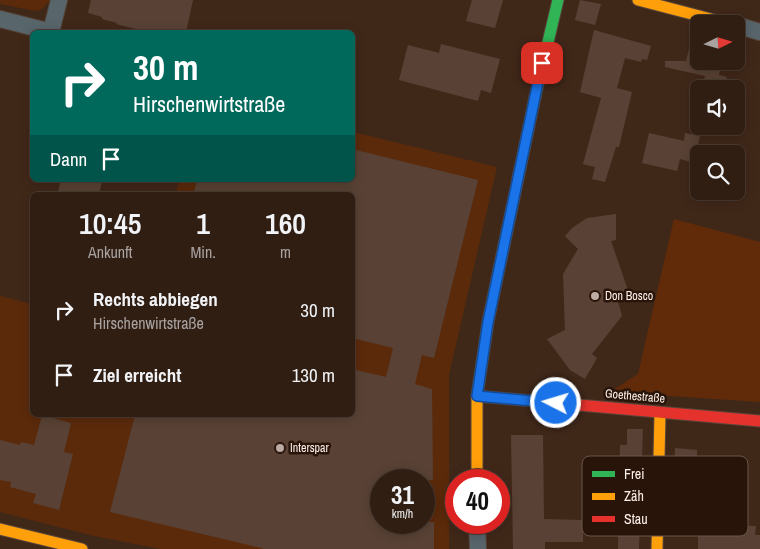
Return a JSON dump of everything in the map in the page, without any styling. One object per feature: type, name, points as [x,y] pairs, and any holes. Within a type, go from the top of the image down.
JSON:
[{"type":"street","points":[[52,30],[59,0]]},
{"type":"street","points":[[477,469],[477,396],[488,322],[507,226],[558,0]]},
{"type":"street","points":[[638,0],[696,15]]},
{"type":"street","points":[[0,19],[43,30]]},
{"type":"street","points":[[745,28],[760,32]]},
{"type":"street","name":"Goethestraße","points":[[477,396],[760,421]]},
{"type":"street","points":[[659,456],[660,412]]},
{"type":"street","points":[[0,529],[82,549]]},
{"type":"street","points":[[478,534],[478,549]]},
{"type":"street","points":[[657,536],[657,549]]},
{"type":"shaded area","points":[[0,0],[50,0],[42,9],[36,11],[0,4]]},
{"type":"shaded area","points":[[355,132],[497,167],[449,375],[449,469],[445,469],[445,534],[449,534],[449,549],[161,549],[94,536],[0,512],[0,296],[30,304],[30,417],[355,417],[355,192],[177,192],[179,182],[355,182]]},
{"type":"shaded area","points":[[674,219],[760,242],[760,402],[610,392],[638,374]]},
{"type":"building","points":[[91,0],[193,0],[186,30],[139,30],[116,24],[88,13]]},
{"type":"building","points":[[472,0],[503,0],[495,28],[466,21]]},
{"type":"building","points":[[580,0],[601,4],[595,25],[575,20]]},
{"type":"building","points":[[594,30],[651,46],[647,60],[642,59],[641,62],[625,58],[617,88],[632,92],[619,147],[616,147],[605,182],[592,179],[595,167],[583,164],[601,98],[580,92]]},
{"type":"building","points":[[441,44],[500,59],[491,93],[481,90],[478,101],[399,80],[408,45],[439,53]]},
{"type":"building","points":[[690,44],[690,70],[720,70],[719,75],[727,77],[726,80],[704,80],[705,76],[665,67],[665,61],[686,61]]},
{"type":"building","points":[[649,133],[684,141],[685,133],[700,136],[698,145],[690,145],[690,162],[680,159],[677,171],[642,163]]},
{"type":"building","name":"Interspar","points":[[355,150],[478,180],[434,358],[422,355],[415,384],[432,389],[433,469],[370,469],[370,534],[434,534],[434,549],[265,549],[110,512],[134,417],[355,417],[355,370],[386,377],[393,348],[355,339],[355,192],[194,192],[196,182],[355,182]]},
{"type":"building","points":[[60,182],[102,182],[100,192],[58,192]]},
{"type":"building","name":"Don Bosco","points":[[616,214],[616,240],[611,241],[630,296],[617,298],[622,316],[592,354],[597,358],[585,379],[570,370],[547,339],[565,330],[563,274],[578,249],[565,236],[572,228],[587,218]]},
{"type":"building","points":[[41,417],[49,417],[71,423],[64,452],[73,454],[59,510],[33,503],[36,494],[10,487],[11,482],[0,480],[0,440],[20,445],[21,442],[34,445]]},
{"type":"building","points":[[627,429],[643,429],[642,456],[620,456],[620,445],[627,445]]},
{"type":"building","points":[[511,435],[543,435],[544,519],[582,520],[583,542],[545,542],[545,549],[513,549]]},
{"type":"building","points":[[675,448],[697,450],[697,456],[675,456]]},
{"type":"building","points":[[748,526],[756,526],[755,535],[760,535],[760,549],[698,549],[698,536],[748,536]]},
{"type":"building","points":[[618,536],[639,536],[639,549],[618,549]]},
{"type":"traffic: fast","points":[[535,97],[558,0]]},
{"type":"traffic: slow","points":[[638,0],[696,15]]},
{"type":"traffic: slow","points":[[477,469],[477,396],[488,322],[535,97]]},
{"type":"traffic: slow","points":[[659,456],[660,413]]},
{"type":"traffic: slow","points":[[0,529],[82,549]]},
{"type":"traffic: slow","points":[[657,536],[657,549]]},
{"type":"traffic: jam","points":[[477,396],[760,421]]},
{"type":"place","name":"Don Bosco","points":[[595,296]]},
{"type":"place","name":"Interspar","points":[[280,448]]},
{"type":"route","points":[[542,63],[488,322],[477,396],[556,403]]}]
